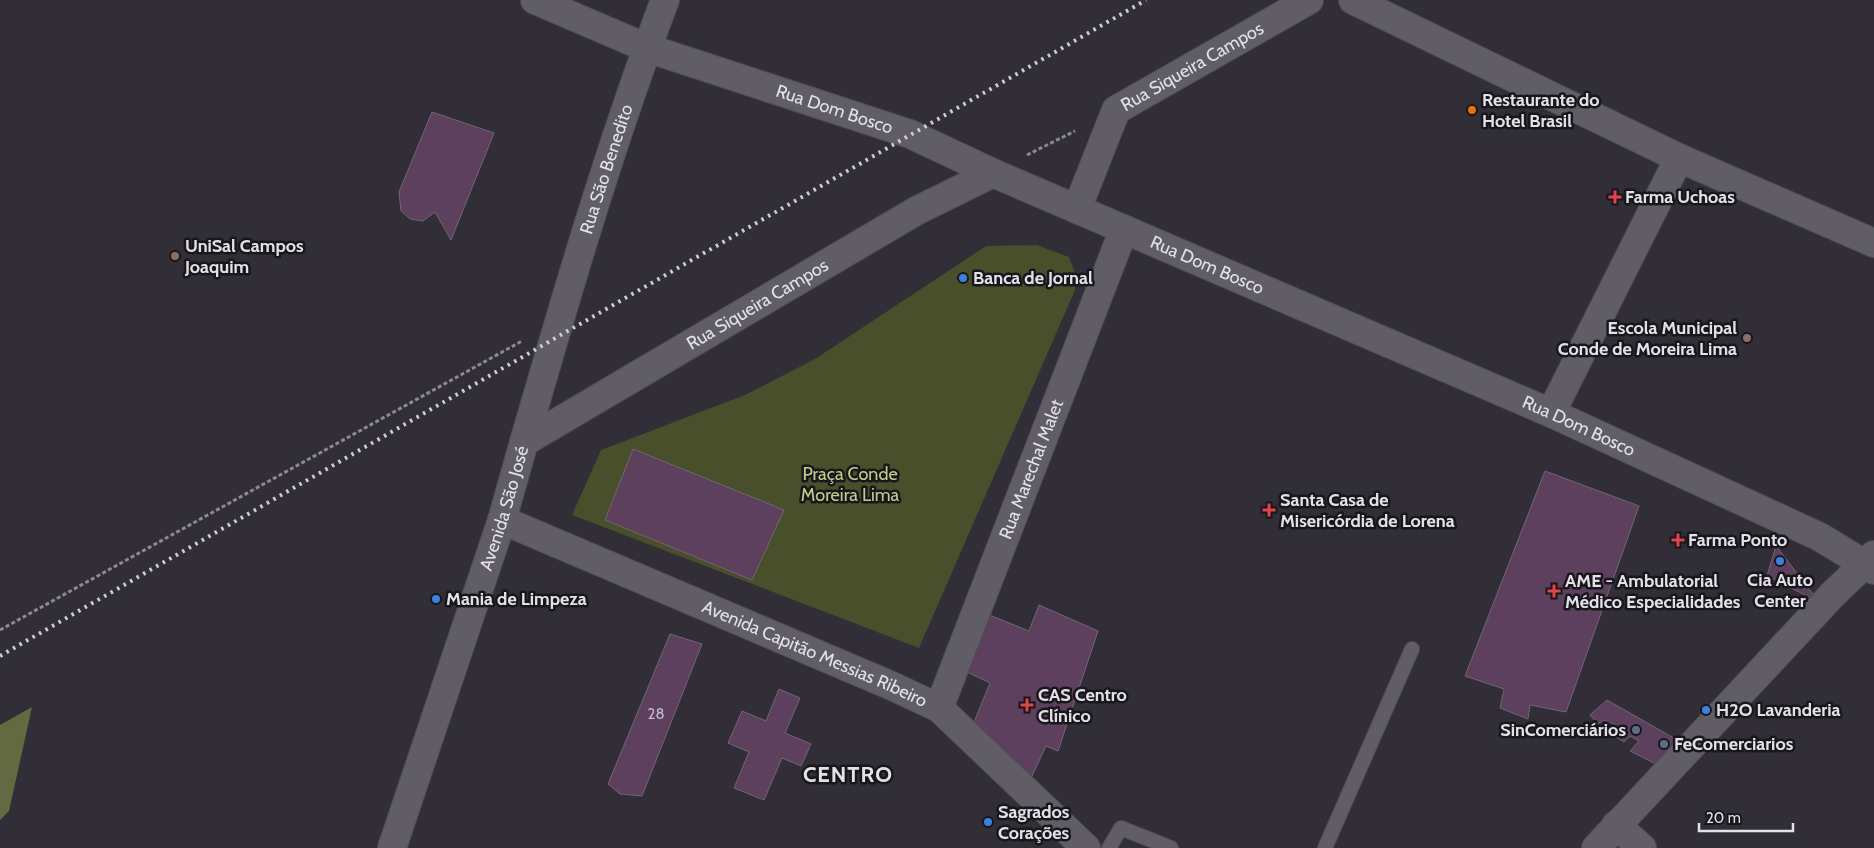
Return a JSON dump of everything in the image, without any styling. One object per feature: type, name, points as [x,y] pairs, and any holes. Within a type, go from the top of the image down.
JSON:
[{"type":"main road","name":"Rua Dom Bosco","points":[[535,0],[647,48],[910,134],[993,173],[1551,413],[1820,537],[1871,563]]},
{"type":"main road","name":"Rua São Benedito","points":[[554,339],[580,247],[665,0]]},
{"type":"main road","name":"Rua Siqueira Campos","points":[[1077,209],[1116,110],[1309,0]]},
{"type":"main road","points":[[1353,0],[1679,158],[1874,243]]},
{"type":"main road","points":[[1551,413],[1679,158]]},
{"type":"main road","name":"Rua Siqueira Campos","points":[[524,442],[916,211],[993,173]]},
{"type":"main road","name":"Rua Marechal Malet","points":[[939,708],[1124,229]]},
{"type":"main road","name":"Avenida São José","points":[[392,848],[502,520],[554,339]]},
{"type":"main road","name":"Avenida Capitão Messias Ribeiro","points":[[502,520],[883,682],[939,708],[1086,848]]},
{"type":"main road","points":[[1596,848],[1834,592],[1871,563]]},
{"type":"main road","points":[[1616,825],[1642,848]]},
{"type":"lane","points":[[1325,848],[1412,649]]},
{"type":"lane","points":[[1109,848],[1121,828],[1171,848]]},
{"type":"path","points":[[993,173],[1116,110]]},
{"type":"path","points":[[0,630],[522,341],[524,332]]},
{"type":"green space","name":"Praça Conde Moreira Lima","points":[[1037,245],[1069,257],[1076,275],[1075,290],[919,648],[572,515],[601,450],[745,395],[815,359],[986,246]]},
{"type":"green space","points":[[32,707],[9,811],[0,820],[0,725]]},
{"type":"building","points":[[432,112],[494,133],[451,240],[435,212],[423,221],[410,219],[401,211],[399,192]]},
{"type":"building","points":[[633,449],[784,510],[752,580],[605,520]]},
{"type":"building","name":"AME - Ambulatorial Médico Especialidades","points":[[1545,471],[1639,506],[1566,712],[1530,705],[1528,719],[1500,708],[1504,689],[1465,676]]},
{"type":"building","name":"Cia Auto Center","points":[[1776,546],[1819,602],[1767,576]]},
{"type":"building","name":"CAS Centro Clínico","points":[[1039,605],[1098,631],[1058,751],[1046,746],[1031,778],[972,727],[990,683],[965,671],[987,614],[1029,631]]},
{"type":"building","points":[[670,634],[702,644],[642,796],[620,794],[608,784]]},
{"type":"building","points":[[779,689],[800,698],[785,733],[811,744],[801,766],[782,758],[764,800],[734,788],[749,752],[728,743],[742,711],[766,721]]},
{"type":"building","name":"SinComerciários","points":[[1607,700],[1679,741],[1660,766],[1630,751],[1639,741],[1630,736],[1624,742],[1611,734],[1616,725],[1604,720],[1598,724],[1590,715]]},
{"type":"railway","points":[[0,656],[1146,0]]},
{"type":"place","name":"Restaurante do Hotel Brasil","points":[[1472,110]]},
{"type":"place","name":"Farma Uchoas","points":[[1615,197]]},
{"type":"place","name":"UniSal Campos Joaquim","points":[[175,256]]},
{"type":"place","name":"Banca de Jornal","points":[[963,278]]},
{"type":"place","name":"Escola Municipal Conde de Moreira Lima","points":[[1747,338]]},
{"type":"place","name":"Santa Casa de Misericórdia de Lorena","points":[[1269,510]]},
{"type":"place","name":"Farma Ponto","points":[[1678,540]]},
{"type":"place","name":"Cia Auto Center","points":[[1780,561]]},
{"type":"place","name":"AME - Ambulatorial Médico Especialidades","points":[[1554,591]]},
{"type":"place","name":"Mania de Limpeza","points":[[436,599]]},
{"type":"place","name":"CAS Centro Clínico","points":[[1027,705]]},
{"type":"place","name":"H2O Lavanderia","points":[[1706,710]]},
{"type":"place","name":"SinComerciários","points":[[1636,730]]},
{"type":"place","name":"FeComerciarios","points":[[1664,744]]},
{"type":"place","name":"Sagrados Corações","points":[[988,822]]},
{"type":"district","name":"CENTRO","points":[[848,774]]}]
